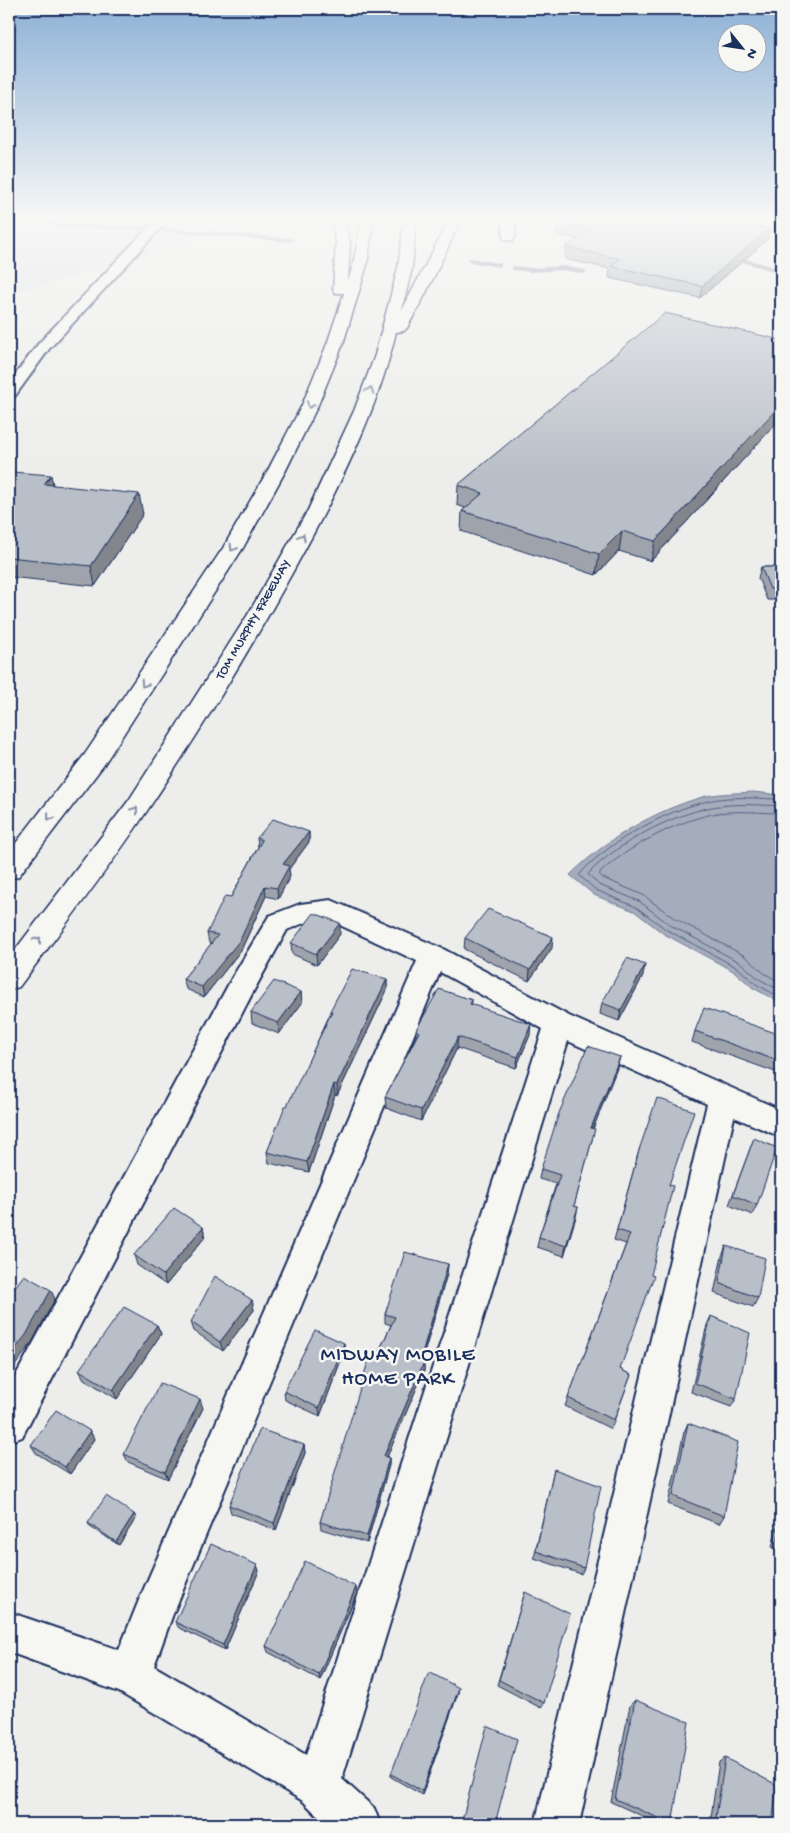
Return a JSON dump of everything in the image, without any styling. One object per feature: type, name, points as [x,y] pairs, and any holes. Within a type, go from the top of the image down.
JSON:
[{"type":"highway","points":[[335,344],[339,304]]},
{"type":"highway","points":[[9,870],[94,760],[233,548],[278,470],[310,405],[335,344],[348,304]]},
{"type":"highway","name":"TOM MURPHY FREEWAY","points":[[9,979],[138,806],[194,721],[258,616],[317,510],[362,412],[383,355],[396,304]]},
{"type":"highway","points":[[383,355],[413,304]]},
{"type":"street","points":[[9,393],[44,346],[84,304]]},
{"type":"street","points":[[9,1424],[242,986],[278,923],[300,914],[331,910],[434,956],[559,1024],[781,1124]]},
{"type":"street","points":[[130,1675],[153,1614],[434,956]]},
{"type":"street","points":[[318,1786],[559,1024]]},
{"type":"street","points":[[558,1824],[723,1098]]},
{"type":"street","points":[[9,1632],[130,1675],[318,1786],[358,1824]]},
{"type":"water","points":[[753,792],[781,795],[781,1003],[753,988],[735,972],[664,934],[634,911],[594,895],[570,875],[616,837],[651,817],[706,796]]},
{"type":"building","points":[[665,313],[781,340],[781,404],[655,541],[622,531],[599,554],[462,511],[483,493],[458,485]]},
{"type":"building","points":[[12,472],[51,475],[44,484],[139,494],[91,566],[9,557],[9,476]]},
{"type":"building","points":[[761,567],[781,567],[781,589],[770,589]]},
{"type":"building","points":[[273,819],[309,832],[283,864],[289,866],[277,888],[265,886],[240,940],[202,987],[183,979],[218,935],[207,933],[225,896],[231,897],[262,840],[257,838]]},
{"type":"building","points":[[488,909],[553,937],[530,970],[465,938]]},
{"type":"building","points":[[314,913],[340,923],[316,954],[291,943]]},
{"type":"building","points":[[627,958],[645,965],[621,1010],[602,1003]]},
{"type":"building","points":[[352,969],[387,979],[337,1085],[334,1084],[307,1162],[267,1152],[285,1106],[287,1106],[332,1011],[330,1011]]},
{"type":"building","points":[[274,981],[301,992],[278,1023],[251,1012]]},
{"type":"building","points":[[439,989],[472,1000],[470,1004],[531,1024],[518,1057],[458,1037],[421,1110],[385,1097],[419,1032],[416,1030]]},
{"type":"building","points":[[704,1008],[781,1035],[781,1062],[695,1031]]},
{"type":"building","points":[[588,1046],[620,1057],[591,1128],[595,1129],[574,1206],[578,1207],[566,1246],[539,1237],[560,1175],[541,1169],[559,1113]]},
{"type":"building","points":[[657,1098],[694,1111],[669,1185],[673,1186],[651,1275],[654,1276],[620,1369],[631,1375],[614,1420],[568,1398],[630,1234],[617,1230],[640,1147]]},
{"type":"building","points":[[754,1138],[777,1148],[757,1205],[733,1195]]},
{"type":"building","points":[[174,1208],[203,1227],[163,1275],[134,1255]]},
{"type":"building","points":[[726,1246],[765,1258],[758,1298],[719,1283]]},
{"type":"building","points":[[405,1252],[448,1264],[420,1360],[424,1362],[384,1456],[389,1458],[367,1536],[320,1522],[370,1355],[376,1358],[395,1317],[385,1314]]},
{"type":"building","points":[[24,1275],[51,1290],[26,1335],[9,1357],[9,1295]]},
{"type":"building","points":[[215,1276],[252,1300],[220,1342],[191,1322]]},
{"type":"building","points":[[124,1307],[157,1325],[113,1390],[79,1370]]},
{"type":"building","points":[[711,1316],[750,1333],[736,1399],[695,1383]]},
{"type":"building","points":[[315,1330],[344,1343],[319,1408],[284,1391]]},
{"type":"building","points":[[160,1383],[200,1399],[165,1472],[124,1454]]},
{"type":"building","points":[[56,1410],[90,1431],[65,1467],[31,1445]]},
{"type":"building","points":[[688,1423],[738,1442],[724,1516],[673,1496]]},
{"type":"building","points":[[260,1429],[304,1445],[274,1523],[229,1505]]},
{"type":"building","points":[[554,1469],[601,1486],[584,1568],[536,1551]]},
{"type":"building","points":[[106,1496],[134,1514],[116,1542],[88,1523]]},
{"type":"building","points":[[781,1527],[781,1541],[778,1540]]},
{"type":"building","points":[[211,1544],[257,1565],[223,1645],[175,1622]]},
{"type":"building","points":[[305,1561],[356,1587],[319,1675],[266,1646]]},
{"type":"building","points":[[525,1592],[570,1614],[544,1703],[499,1680]]},
{"type":"building","points":[[429,1672],[459,1688],[422,1791],[391,1774]]},
{"type":"building","points":[[635,1700],[689,1722],[672,1824],[615,1799]]},
{"type":"building","points":[[487,1726],[517,1739],[495,1824],[461,1824]]},
{"type":"building","points":[[725,1758],[777,1785],[772,1824],[715,1824]]},
{"type":"district","name":"MIDWAY MOBILE HOME PARK","points":[[398,1368]]}]
